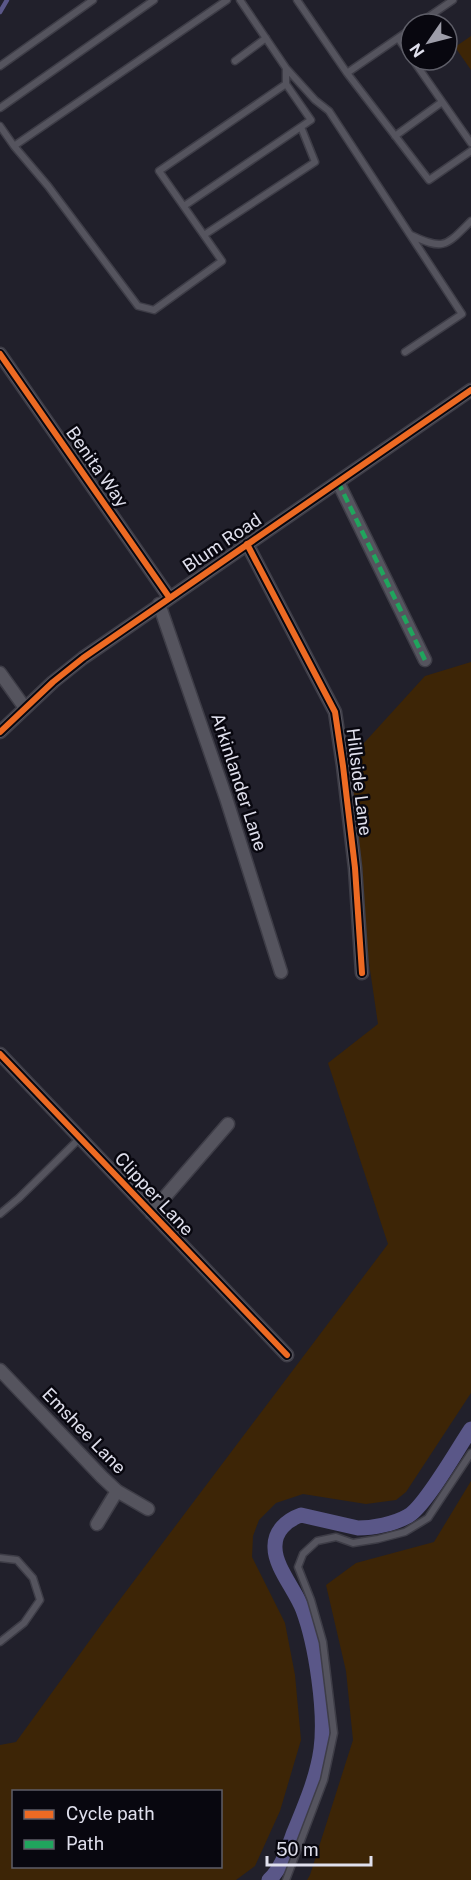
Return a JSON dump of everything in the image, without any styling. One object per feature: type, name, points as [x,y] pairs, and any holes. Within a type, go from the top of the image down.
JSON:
[{"type":"street","name":"Benita Way","points":[[0,354],[164,601]]},
{"type":"street","name":"Blum Road","points":[[0,732],[75,664],[471,390]]},
{"type":"street","points":[[338,482],[425,660]]},
{"type":"street","name":"Hillside Lane","points":[[247,544],[335,712],[344,766],[362,973]]},
{"type":"street","name":"Arkinlander Lane","points":[[164,601],[281,972]]},
{"type":"street","points":[[0,673],[25,708]]},
{"type":"street","name":"Clipper Lane","points":[[0,1054],[287,1355]]},
{"type":"street","points":[[151,1213],[228,1124]]},
{"type":"street","name":"Emshee Lane","points":[[0,1370],[102,1477],[117,1491],[148,1509]]},
{"type":"street","points":[[97,1524],[117,1491]]},
{"type":"lane","points":[[0,66],[93,0]]},
{"type":"lane","points":[[0,108],[154,0]]},
{"type":"lane","points":[[14,146],[227,0]]},
{"type":"lane","points":[[240,0],[286,68],[315,100],[329,111],[462,314],[405,352]]},
{"type":"lane","points":[[297,0],[347,73],[429,180],[471,151]]},
{"type":"lane","points":[[436,12],[453,0]]},
{"type":"lane","points":[[235,61],[266,38]]},
{"type":"lane","points":[[347,73],[398,38]]},
{"type":"lane","points":[[184,206],[311,120],[286,84],[286,68]]},
{"type":"lane","points":[[421,72],[471,143]]},
{"type":"lane","points":[[0,126],[138,306],[154,310],[222,261],[159,171],[286,84]]},
{"type":"lane","points":[[395,136],[442,102]]},
{"type":"lane","points":[[204,235],[315,162],[302,127]]},
{"type":"lane","points":[[411,235],[432,246],[443,245],[471,221]]},
{"type":"lane","points":[[0,1214],[20,1198],[80,1138]]},
{"type":"lane","points":[[286,1880],[324,1780],[333,1733],[323,1642],[312,1600],[298,1567],[303,1554],[317,1541],[336,1537],[353,1543],[405,1532],[428,1518],[471,1453]]},
{"type":"lane","points":[[0,1558],[17,1560],[33,1578],[40,1600],[24,1623],[0,1641]]},
{"type":"shaded area","points":[[471,36],[471,70],[459,53],[459,44]]},
{"type":"shaded area","points":[[471,662],[471,1393],[406,1492],[396,1500],[366,1504],[303,1494],[276,1503],[259,1520],[253,1536],[252,1557],[285,1623],[295,1675],[301,1740],[280,1811],[255,1866],[236,1880],[0,1880],[0,1745],[16,1742],[106,1618],[388,1244],[328,1063],[378,1024],[355,868],[343,766],[425,676]]},
{"type":"shaded area","points":[[471,1481],[471,1880],[307,1880],[353,1740],[346,1671],[326,1585],[356,1563],[434,1542]]},
{"type":"waterway","points":[[0,12],[7,0]]},
{"type":"waterway","points":[[269,1880],[278,1870],[284,1858],[310,1791],[317,1770],[322,1734],[319,1679],[312,1641],[300,1603],[278,1563],[275,1542],[279,1531],[286,1523],[301,1515],[358,1528],[383,1525],[408,1516],[432,1490],[471,1429]]},
{"type":"marked path","points":[[338,482],[425,660]]},
{"type":"cycle path","points":[[0,354],[169,597]]},
{"type":"cycle path","points":[[0,732],[53,682],[83,658],[471,390]]},
{"type":"cycle path","points":[[247,544],[335,712],[355,868],[362,973]]},
{"type":"cycle path","points":[[0,1054],[287,1355]]}]
